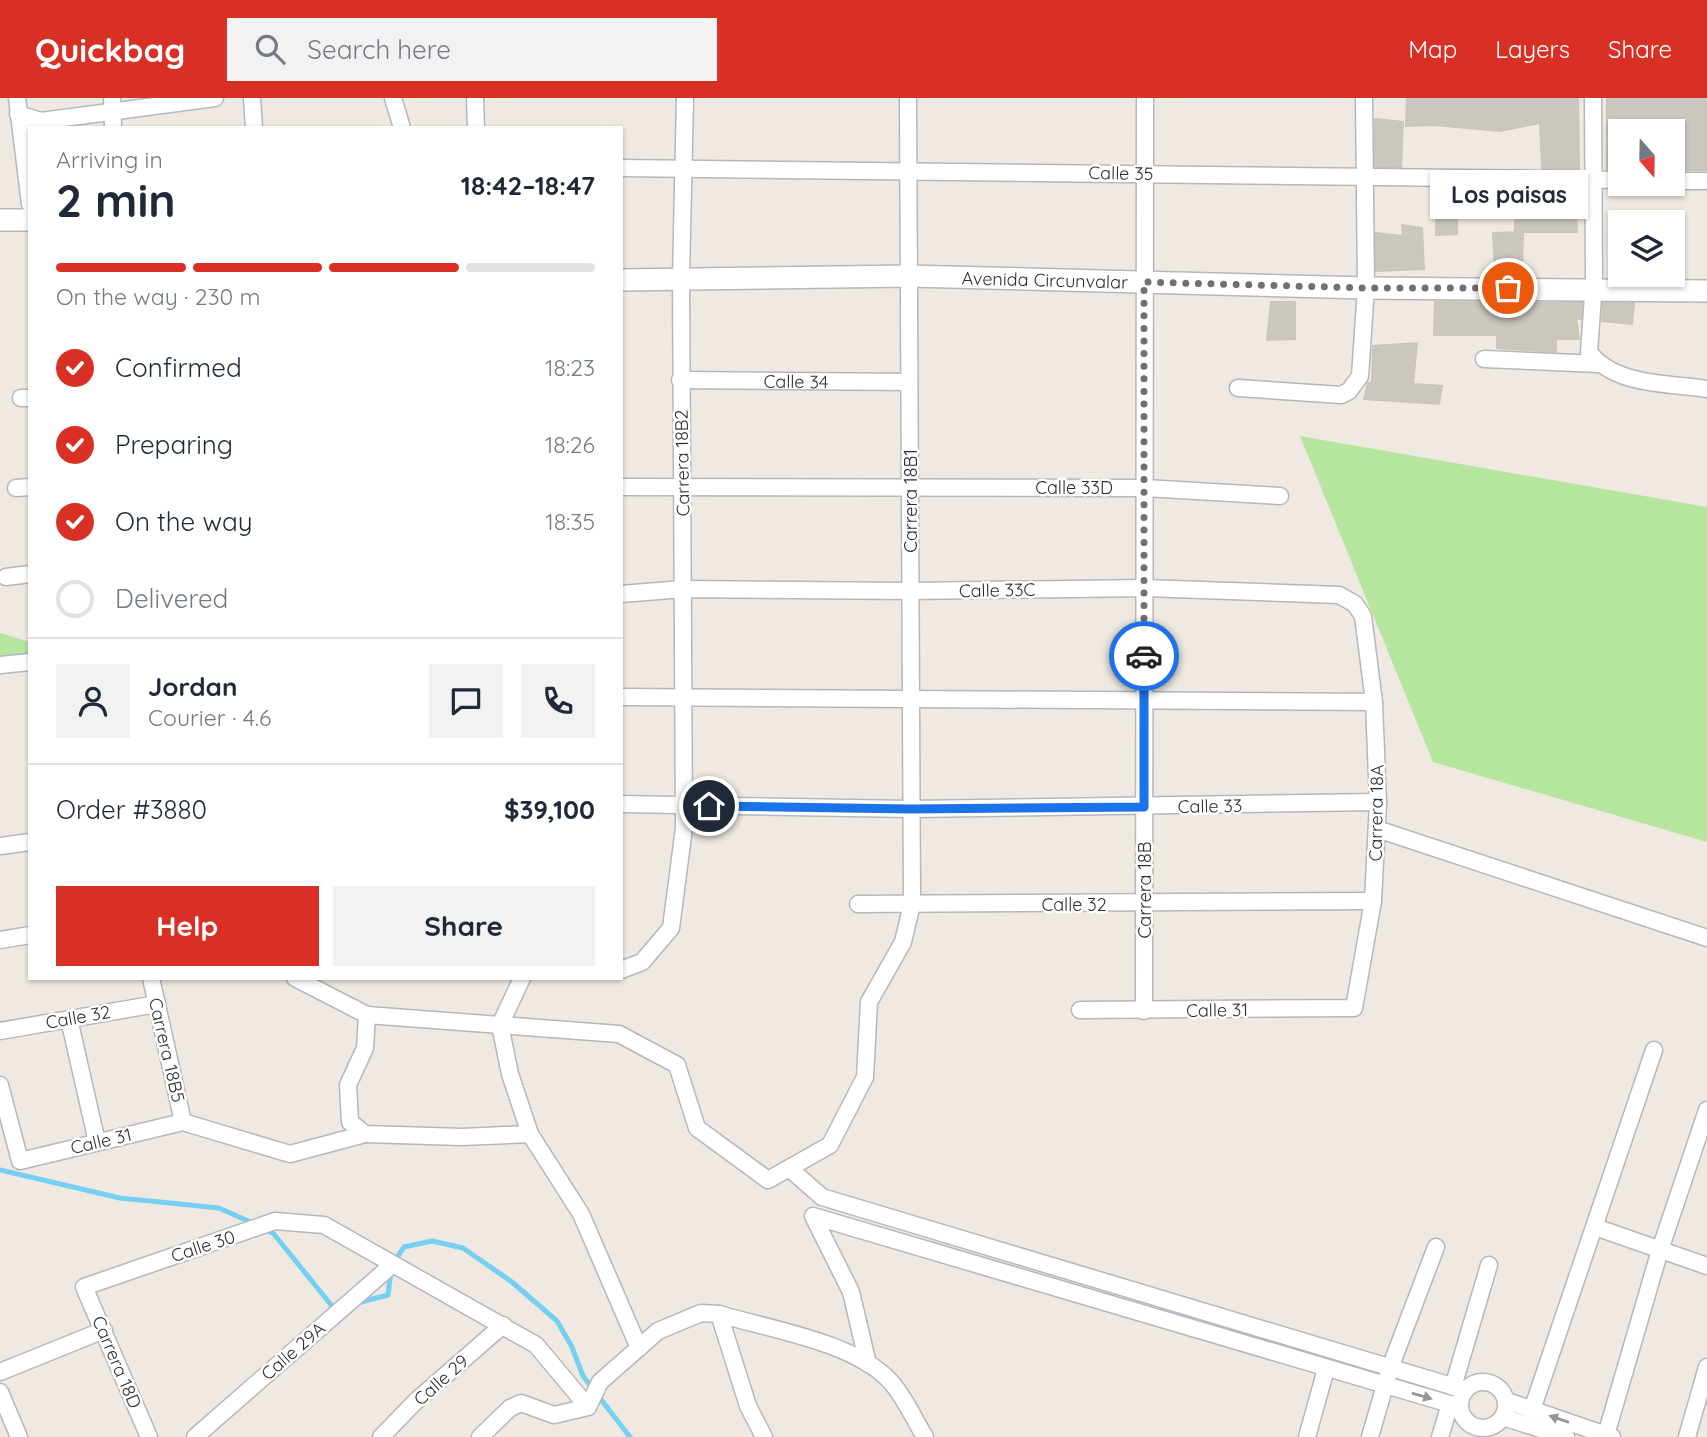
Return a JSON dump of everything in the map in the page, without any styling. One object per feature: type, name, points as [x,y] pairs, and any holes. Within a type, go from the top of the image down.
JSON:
[{"type":"main road","points":[[0,220],[28,220]]},
{"type":"main road","name":"Avenida Circunvalar","points":[[623,280],[681,277],[909,276],[1366,288],[1594,288]]},
{"type":"main road","points":[[1594,288],[1707,291]]},
{"type":"street","points":[[18,106],[41,121],[113,104],[215,98]]},
{"type":"street","points":[[252,98],[254,126]]},
{"type":"street","points":[[393,98],[401,126]]},
{"type":"street","points":[[475,98],[476,126]]},
{"type":"street","name":"Carrera 18B2","points":[[623,969],[642,962],[671,928],[684,828],[684,485],[680,380],[685,98]]},
{"type":"street","name":"Carrera 18B1","points":[[789,1169],[830,1146],[865,1077],[869,1002],[903,942],[912,904],[908,98]]},
{"type":"street","name":"Carrera 18B","points":[[1144,1011],[1145,98]]},
{"type":"street","points":[[1238,388],[1341,396],[1349,391],[1360,376],[1366,288],[1364,98]]},
{"type":"street","points":[[1593,98],[1594,288],[1589,352],[1599,364],[1616,376],[1707,389]]},
{"type":"street","points":[[113,104],[113,126]]},
{"type":"street","points":[[18,106],[28,188]]},
{"type":"street","name":"Calle 35","points":[[623,168],[1608,180]]},
{"type":"street","points":[[1685,181],[1707,181]]},
{"type":"street","points":[[1484,359],[1599,364]]},
{"type":"street","name":"Calle 34","points":[[680,380],[909,382]]},
{"type":"street","points":[[623,486],[910,487]]},
{"type":"street","name":"Calle 33D","points":[[910,487],[1144,488],[1280,496]]},
{"type":"street","points":[[6,577],[28,574]]},
{"type":"street","name":"Calle 33C","points":[[623,594],[683,589],[910,591],[1145,588],[1339,595],[1355,604],[1363,617]]},
{"type":"street","name":"Carrera 18A","points":[[1354,1008],[1374,901],[1378,802],[1374,702],[1363,617]]},
{"type":"street","points":[[0,665],[28,662]]},
{"type":"street","points":[[623,697],[1374,702]]},
{"type":"street","name":"Calle 33","points":[[623,804],[911,809],[1378,802]]},
{"type":"street","points":[[1377,829],[1707,938]]},
{"type":"street","points":[[0,846],[28,842]]},
{"type":"street","name":"Calle 32","points":[[858,904],[1374,901]]},
{"type":"street","points":[[0,940],[28,935]]},
{"type":"street","name":"Carrera 18B5","points":[[151,980],[183,1122]]},
{"type":"street","points":[[299,980],[367,1015],[619,1034],[677,1065],[697,1128],[768,1180],[789,1169],[822,1197],[1390,1368],[1457,1397],[1466,1420],[1478,1427],[1492,1426],[1505,1409]]},
{"type":"street","points":[[521,980],[500,1025],[510,1074],[530,1134],[581,1214],[639,1348]]},
{"type":"street","name":"Calle 32","points":[[0,1031],[157,1004]]},
{"type":"street","name":"Calle 31","points":[[1080,1010],[1354,1008]]},
{"type":"street","points":[[365,1133],[350,1122],[348,1085],[365,1048],[367,1015]]},
{"type":"street","points":[[69,1019],[97,1142]]},
{"type":"street","points":[[1526,1423],[1654,1050]]},
{"type":"street","name":"Calle 31","points":[[0,1085],[20,1161],[183,1122]]},
{"type":"street","points":[[1526,1423],[1609,1436],[1660,1250],[1707,1110]]},
{"type":"street","points":[[183,1122],[290,1154],[365,1133],[462,1137],[530,1134]]},
{"type":"street","points":[[868,1364],[851,1292],[813,1216],[1384,1385],[1457,1397],[1480,1381],[1497,1385],[1505,1409],[1526,1423],[1566,1437]]},
{"type":"street","name":"Calle 30","points":[[84,1287],[275,1221],[324,1225],[392,1265]]},
{"type":"street","points":[[1595,1227],[1707,1266]]},
{"type":"street","points":[[1370,1437],[1384,1385],[1436,1247]]},
{"type":"street","points":[[392,1265],[536,1345],[588,1407]]},
{"type":"street","name":"Calle 29A","points":[[195,1437],[392,1265]]},
{"type":"street","points":[[1440,1437],[1457,1397],[1489,1265]]},
{"type":"street","name":"Carrera 18D","points":[[84,1287],[149,1437]]},
{"type":"street","points":[[588,1407],[600,1382],[658,1331],[701,1313],[719,1314],[833,1347],[868,1364],[891,1381],[925,1437]]},
{"type":"street","points":[[719,1314],[748,1406],[764,1437]]},
{"type":"street","name":"Calle 29","points":[[381,1437],[416,1401],[503,1325]]},
{"type":"street","points":[[0,1372],[104,1330]]},
{"type":"street","points":[[1687,1437],[1707,1367]]},
{"type":"street","points":[[1307,1437],[1325,1369]]},
{"type":"street","points":[[0,1392],[19,1437]]},
{"type":"street","points":[[480,1437],[510,1408],[521,1403],[554,1415],[588,1407]]},
{"type":"green space","points":[[1300,436],[1707,507],[1707,842],[1433,762]]},
{"type":"green space","points":[[0,633],[28,641],[28,662],[0,665]]},
{"type":"building","points":[[1407,98],[1578,98],[1579,169],[1542,169],[1540,123],[1500,131],[1434,125],[1406,126]]},
{"type":"building","points":[[1607,98],[1707,98],[1707,170],[1685,170],[1685,119],[1608,119],[1607,169]]},
{"type":"building","points":[[1375,119],[1403,122],[1401,167],[1375,167]]},
{"type":"building","points":[[1437,188],[1457,190],[1457,234],[1436,235]]},
{"type":"building","points":[[1542,190],[1575,190],[1577,232],[1515,232],[1515,194],[1542,195]]},
{"type":"building","points":[[1402,225],[1422,228],[1424,269],[1376,271],[1376,233],[1403,236]]},
{"type":"building","points":[[1523,232],[1522,276],[1495,276],[1493,233]]},
{"type":"building","points":[[1271,302],[1295,302],[1295,339],[1267,340]]},
{"type":"building","points":[[1435,302],[1582,303],[1581,319],[1576,318],[1579,339],[1556,339],[1556,352],[1497,348],[1497,335],[1434,335]]},
{"type":"building","points":[[1603,303],[1634,303],[1632,324],[1602,321]]},
{"type":"building","points":[[1417,343],[1413,384],[1442,386],[1439,404],[1364,399],[1368,383],[1372,382],[1373,346]]},
{"type":"waterway","points":[[0,1170],[120,1198],[219,1208],[255,1224]]},
{"type":"waterway","points":[[264,1229],[273,1233],[332,1306],[340,1306]]},
{"type":"waterway","points":[[394,1262],[404,1247],[432,1241],[463,1248],[512,1282],[557,1321],[572,1347],[583,1376],[630,1437]]},
{"type":"waterway","points":[[353,1304],[388,1295],[391,1271]]},
{"type":"way so far","points":[[1144,656],[1144,282],[1366,288],[1508,288]]},
{"type":"place","name":"Los paisas","points":[[1508,288]]},
{"type":"route","points":[[709,806],[911,809],[1144,807],[1144,656]]}]
